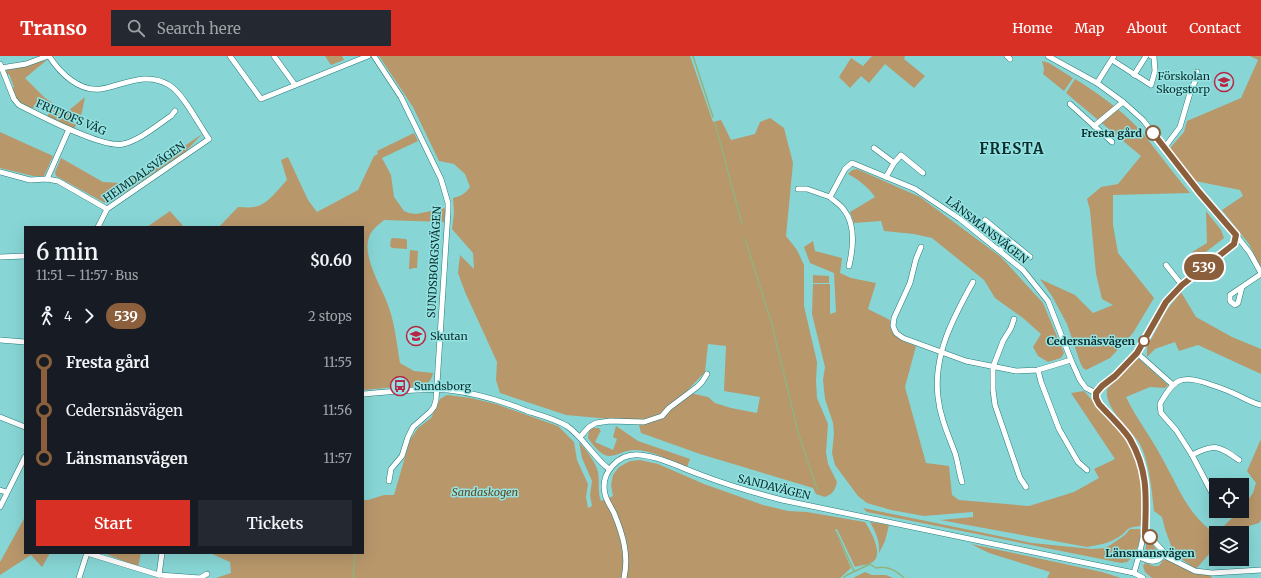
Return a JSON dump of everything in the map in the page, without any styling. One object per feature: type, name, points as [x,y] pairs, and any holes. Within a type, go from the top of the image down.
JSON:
[{"type":"street","points":[[0,66],[26,64],[48,56]]},
{"type":"street","name":"HEIMDALSVÄGEN","points":[[48,56],[64,75],[88,88],[100,89],[140,79],[160,80],[170,85],[178,91],[209,139],[107,209],[98,226]]},
{"type":"street","points":[[230,56],[261,99],[368,56]]},
{"type":"street","points":[[274,56],[295,85]]},
{"type":"street","name":"SUNDSBORGSVÄGEN","points":[[374,56],[401,97],[441,179],[448,203],[448,231],[436,390]]},
{"type":"street","points":[[1048,56],[1097,83],[1123,102],[1143,120],[1199,192],[1250,253],[1261,274],[1242,287]]},
{"type":"street","points":[[1134,75],[1146,56]]},
{"type":"street","points":[[1097,83],[1113,58],[1134,75],[1151,85],[1155,71],[1154,57],[1151,56]]},
{"type":"street","name":"FRITJOFS VÄG","points":[[0,66],[14,99],[19,105],[69,129],[107,144],[122,144],[137,138],[171,116],[175,111]]},
{"type":"street","points":[[1165,147],[1180,127],[1197,72]]},
{"type":"street","points":[[1094,126],[1123,102]]},
{"type":"street","points":[[1070,104],[1112,142]]},
{"type":"street","points":[[47,179],[69,129]]},
{"type":"street","points":[[874,148],[894,163]]},
{"type":"street","points":[[886,177],[894,163],[901,155],[923,173]]},
{"type":"street","name":"LÄNSMANSVÄGEN","points":[[830,197],[845,169],[852,163],[915,189],[960,219],[1023,270],[1048,301],[1080,380],[1086,388],[1096,393]]},
{"type":"street","points":[[0,172],[30,180],[47,179],[58,181],[107,209]]},
{"type":"street","points":[[798,189],[807,190],[830,197],[844,210],[850,222],[852,252],[849,266]]},
{"type":"street","points":[[985,220],[1030,257]]},
{"type":"street","points":[[1134,573],[1145,534],[1146,482],[1141,462],[1129,438],[1099,404],[1096,398],[1096,393],[1137,353],[1166,302],[1182,285],[1234,244],[1236,235]]},
{"type":"street","points":[[1000,251],[1008,239]]},
{"type":"street","points":[[921,247],[916,259],[910,283],[894,318],[893,326],[896,333],[903,338],[966,361],[1016,371],[1038,370],[1071,360]]},
{"type":"street","points":[[0,256],[24,256]]},
{"type":"street","points":[[1166,265],[1182,285]]},
{"type":"street","points":[[962,482],[956,454],[946,431],[938,398],[938,361],[954,316],[973,282]]},
{"type":"street","points":[[1014,319],[1011,328],[1003,341],[994,367],[992,390],[995,405],[1020,478],[1026,487]]},
{"type":"street","points":[[0,340],[24,342]]},
{"type":"street","points":[[1137,353],[1173,385]]},
{"type":"street","points":[[1038,370],[1059,429],[1078,462],[1087,470]]},
{"type":"street","points":[[580,437],[589,427],[596,423],[610,421],[644,422],[662,416],[669,408],[697,387],[707,374]]},
{"type":"street","points":[[1209,488],[1176,430],[1161,413],[1160,404],[1173,385],[1182,379],[1191,378],[1230,391],[1255,404],[1261,405]]},
{"type":"street","points":[[389,481],[391,469],[402,456],[413,427],[427,416],[434,407],[436,390]]},
{"type":"street","points":[[364,394],[449,390],[475,395],[511,405],[566,426],[580,437],[609,469],[604,483],[605,494],[624,540],[626,552],[626,569],[624,578]]},
{"type":"street","points":[[0,417],[24,427]]},
{"type":"street","points":[[1192,456],[1209,447],[1215,447],[1226,451],[1239,460]]},
{"type":"street","name":"SANDAVÄGEN","points":[[609,469],[618,461],[628,456],[639,455],[655,458],[737,488],[782,500],[1134,573],[1143,578]]},
{"type":"street","points":[[0,507],[6,492],[24,459]]},
{"type":"street","points":[[0,490],[6,492]]},
{"type":"street","points":[[1145,534],[1150,537],[1163,551],[1163,555],[1195,571],[1212,573],[1261,570]]},
{"type":"street","points":[[79,578],[87,554]]},
{"type":"street","points":[[90,554],[159,575],[200,578],[207,574]]},
{"type":"street","points":[[159,575],[162,554]]},
{"type":"street","points":[[1139,557],[1148,561],[1156,562],[1163,555]]},
{"type":"green space","points":[[325,56],[342,56],[344,60],[331,65]]},
{"type":"green space","points":[[379,56],[690,56],[713,122],[721,120],[731,140],[755,134],[760,122],[770,118],[784,128],[793,163],[786,236],[797,250],[804,265],[804,306],[817,362],[817,398],[828,424],[826,452],[828,464],[837,482],[832,493],[825,497],[816,494],[813,488],[700,454],[641,433],[639,425],[658,419],[621,420],[566,415],[500,393],[496,380],[497,362],[465,292],[458,273],[460,255],[474,269],[473,253],[452,229],[454,213],[453,198],[463,194],[470,187],[465,174],[454,164],[439,161],[413,107]],"holes":[[[708,344],[726,346],[724,391],[760,397],[757,413],[731,408],[715,403],[708,397],[686,392],[705,372]]]},
{"type":"green space","points":[[872,56],[904,56],[904,59],[925,76],[914,88],[885,64],[869,83],[861,76],[850,88],[839,77],[851,58],[863,66]]},
{"type":"green space","points":[[1250,56],[1261,56],[1261,268],[1249,244],[1222,210],[1243,196],[1240,190],[1195,181],[1170,148],[1184,132],[1187,121],[1241,98],[1258,60]]},
{"type":"green space","points":[[47,60],[25,78],[45,98],[67,112],[85,97],[82,112],[74,129],[47,117],[49,113],[34,106],[32,110],[22,104],[11,89],[14,87],[9,74],[5,76],[3,71]]},
{"type":"green space","points":[[1042,61],[1049,63],[1073,78],[1064,91],[1043,74],[1044,69]]},
{"type":"green space","points":[[1075,79],[1124,114],[1145,136],[1190,193],[1113,195],[1113,225],[1118,253],[1154,298],[1133,333],[1110,358],[1086,370],[1080,362],[1067,324],[1052,296],[1040,279],[1075,295],[1093,313],[1113,305],[1102,299],[1096,274],[1090,210],[1087,199],[1101,187],[1118,184],[1141,156],[1066,93]]},
{"type":"green space","points":[[0,132],[53,156],[44,176],[33,176],[0,168]]},
{"type":"green space","points":[[414,133],[418,141],[382,158],[391,175],[394,197],[404,211],[409,213],[416,214],[446,208],[444,222],[384,220],[373,230],[367,248],[369,258],[391,315],[396,335],[400,363],[414,371],[433,373],[432,378],[427,384],[419,386],[406,387],[404,381],[398,382],[397,387],[364,390],[364,226],[220,226],[238,207],[259,206],[276,192],[287,180],[281,160],[288,157],[308,200],[317,212],[358,190],[374,156],[378,154],[377,151]]},
{"type":"green space","points":[[202,134],[185,152],[109,203],[105,203],[56,176],[55,172],[61,158],[103,182],[120,183],[153,168]]},
{"type":"green space","points":[[857,169],[920,197],[1001,257],[1043,303],[1064,353],[1061,358],[1048,362],[1038,356],[1033,347],[1041,334],[1023,318],[995,298],[984,280],[932,238],[914,234],[884,231],[881,221],[854,223],[850,212],[875,197],[863,184],[848,174],[852,170]]},
{"type":"green space","points":[[170,211],[183,226],[148,226]]},
{"type":"green space","points":[[1206,211],[1221,230],[1224,238],[1198,258],[1192,252],[1207,243]]},
{"type":"green space","points":[[391,239],[406,239],[407,249],[392,248],[390,246]]},
{"type":"green space","points":[[813,241],[815,251],[842,258],[840,273],[851,278],[876,283],[868,309],[890,320],[891,331],[897,338],[916,346],[905,387],[926,463],[949,466],[952,495],[959,500],[1029,506],[1074,492],[1099,478],[1094,469],[1115,459],[1071,393],[1084,391],[1126,439],[1139,467],[1144,496],[1142,526],[1129,528],[1121,536],[1110,542],[1087,547],[940,520],[973,517],[973,512],[924,516],[891,510],[867,503],[858,496],[835,465],[832,453],[834,434],[833,423],[825,399],[823,380],[825,367],[812,314],[813,284],[830,284],[830,314],[836,312],[834,273],[810,263],[804,247]]},
{"type":"green space","points":[[410,250],[418,251],[417,268],[409,269]]},
{"type":"green space","points":[[813,275],[829,276],[829,283],[813,283]]},
{"type":"green space","points":[[1181,292],[1196,317],[1232,337],[1261,349],[1261,374],[1198,345],[1179,351],[1175,342],[1155,349],[1147,357],[1147,347],[1166,311]]},
{"type":"green space","points":[[1138,358],[1168,385],[1165,388],[1150,387],[1126,397],[1158,450],[1184,500],[1209,529],[1209,554],[1196,569],[1174,554],[1162,517],[1154,511],[1149,475],[1142,448],[1113,410],[1107,396],[1107,389]]},
{"type":"green space","name":"Sandaskogen","points":[[447,395],[471,398],[496,404],[558,426],[574,442],[577,460],[588,484],[586,497],[588,508],[592,506],[590,495],[592,481],[582,458],[579,442],[597,468],[601,501],[613,496],[611,485],[613,475],[619,467],[630,461],[640,460],[658,464],[704,484],[763,505],[788,511],[807,512],[865,522],[875,541],[877,552],[876,557],[874,561],[870,563],[855,567],[837,529],[835,530],[851,568],[840,578],[216,578],[231,573],[230,562],[212,554],[364,554],[364,500],[384,495],[394,495],[410,440],[418,428],[431,418],[440,399]]},
{"type":"green space","points":[[616,426],[638,441],[690,459],[687,467],[661,456],[644,451],[626,451],[609,456],[603,454],[588,438],[589,431],[593,428],[599,428],[601,432],[595,442],[613,450],[617,439],[613,437]]},
{"type":"green space","points":[[1261,439],[1261,520],[1259,523],[1249,526],[1224,526],[1232,518],[1249,518],[1249,498],[1253,493],[1256,483],[1247,471]]},
{"type":"green space","points":[[863,508],[1032,543],[1092,549],[1105,548],[1125,535],[1130,529],[1141,529],[1140,539],[1136,551],[1127,562],[1121,563],[867,512]]},
{"type":"green space","points":[[24,519],[24,554],[49,554],[42,567],[31,555],[0,575],[0,562]]},
{"type":"green space","points":[[870,522],[889,525],[885,541],[879,553],[877,537]]},
{"type":"green space","points":[[1147,540],[1151,542],[1157,551],[1157,555],[1152,558],[1145,552]]},
{"type":"green space","points":[[971,544],[1102,572],[1121,578],[1047,578],[1050,572],[989,553]]},
{"type":"green space","points":[[106,554],[141,554],[138,567]]},
{"type":"green space","points":[[1163,560],[1169,560],[1192,572],[1211,576],[1212,578],[1152,578],[1145,572],[1143,566],[1145,563],[1159,566]]},
{"type":"green space","points":[[865,572],[872,575],[886,575],[893,578],[853,578]]},
{"type":"waterway","points":[[693,56],[713,117]]},
{"type":"waterway","points":[[715,123],[742,224]]},
{"type":"waterway","points":[[745,239],[771,321],[798,432],[817,489]]},
{"type":"waterway","points":[[836,531],[854,571]]},
{"type":"waterway","points":[[353,578],[355,554]]},
{"type":"waterway","points":[[843,578],[870,564],[876,568],[884,567],[891,569],[904,578]]},
{"type":"bus line","name":"539","points":[[1150,537],[1145,534],[1146,482],[1141,462],[1129,438],[1099,404],[1096,398],[1096,393],[1098,389],[1115,376],[1137,353],[1166,302],[1182,285],[1234,244],[1236,239],[1234,231],[1199,192],[1153,133]]},
{"type":"place","name":"Förskolan Skogstorp","points":[[1224,82]]},
{"type":"place","name":"Fresta gård","points":[[1153,133]]},
{"type":"place","name":"Skutan","points":[[416,336]]},
{"type":"place","name":"Cedersnäsvägen","points":[[1144,341]]},
{"type":"place","name":"Sundsborg","points":[[400,386]]},
{"type":"place","name":"Länsmansvägen","points":[[1150,537]]},
{"type":"district","name":"FRESTA","points":[[1012,149]]}]
